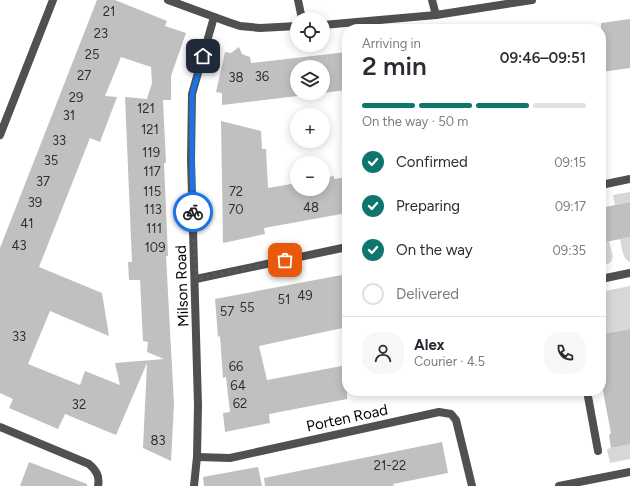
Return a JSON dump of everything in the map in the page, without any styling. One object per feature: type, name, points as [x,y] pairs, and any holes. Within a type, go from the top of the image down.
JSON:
[{"type":"street","points":[[0,135],[53,0]]},
{"type":"street","points":[[168,0],[228,22],[250,27],[290,26]]},
{"type":"street","points":[[298,0],[301,12]]},
{"type":"street","points":[[432,0],[436,15]]},
{"type":"street","points":[[330,23],[436,15],[532,0]]},
{"type":"street","name":"Milson Road","points":[[194,486],[197,457],[198,366],[192,160],[192,94],[214,17]]},
{"type":"street","points":[[606,184],[630,179]]},
{"type":"street","points":[[196,279],[342,248]]},
{"type":"street","points":[[606,278],[630,273]]},
{"type":"street","points":[[588,396],[598,451]]},
{"type":"street","name":"Porten Road","points":[[197,457],[230,458],[439,412],[451,414],[456,420],[472,486]]},
{"type":"street","points":[[0,427],[89,464],[98,473],[98,486]]},
{"type":"street","points":[[560,486],[630,472]]},
{"type":"shaded area","points":[[630,192],[630,202],[615,205],[613,195]]},
{"type":"shaded area","points":[[630,237],[630,262],[624,256],[620,239]]},
{"type":"shaded area","points":[[609,241],[612,260],[606,265],[606,242]]},
{"type":"shaded area","points":[[630,286],[630,336],[628,329],[606,333],[606,291]]},
{"type":"shaded area","points":[[630,444],[630,459],[610,463],[607,449]]},
{"type":"building","points":[[97,0],[115,0],[167,21],[165,26],[186,33],[171,76],[171,100],[163,100],[168,256],[166,256],[174,404],[171,461],[143,448],[147,363],[116,435],[65,414],[58,429],[9,408],[13,399],[0,393],[0,248]],"holes":[[[121,57],[151,67],[152,83],[147,99],[125,97],[132,262],[128,262],[129,280],[140,280],[143,341],[148,342],[147,352],[164,359],[115,363],[120,385],[85,371],[80,385],[28,364],[50,311],[109,336],[102,293],[39,267],[90,138],[100,142],[117,97],[105,96]]]},
{"type":"building","points":[[630,19],[630,68],[606,71],[606,24],[601,23]]},
{"type":"building","points":[[239,47],[242,54],[250,57],[251,63],[342,53],[342,91],[330,92],[330,60],[290,60],[290,97],[222,105],[222,93],[216,92],[225,52],[231,53]]},
{"type":"building","points":[[221,121],[261,131],[262,149],[266,149],[268,188],[290,184],[290,196],[330,196],[330,177],[334,176],[334,179],[342,178],[342,214],[264,228],[265,234],[223,243]]},
{"type":"building","points":[[630,202],[630,237],[606,242],[606,207]]},
{"type":"building","points":[[342,275],[342,328],[259,346],[267,380],[342,366],[342,396],[347,396],[347,399],[269,414],[270,423],[225,432],[223,413],[230,412],[226,377],[223,378],[220,336],[218,337],[215,299]]},
{"type":"building","points":[[630,329],[630,444],[611,448],[609,435],[611,433],[604,396],[606,396],[606,333]]},
{"type":"building","points":[[442,442],[448,473],[393,484],[394,486],[265,486],[264,478]]},
{"type":"building","points":[[29,462],[87,484],[87,486],[20,486]]},
{"type":"building","points":[[258,467],[262,486],[204,486],[203,477]]},
{"type":"way so far","points":[[193,212],[196,279],[285,260]]},
{"type":"route","points":[[193,212],[192,94],[203,56]]}]
